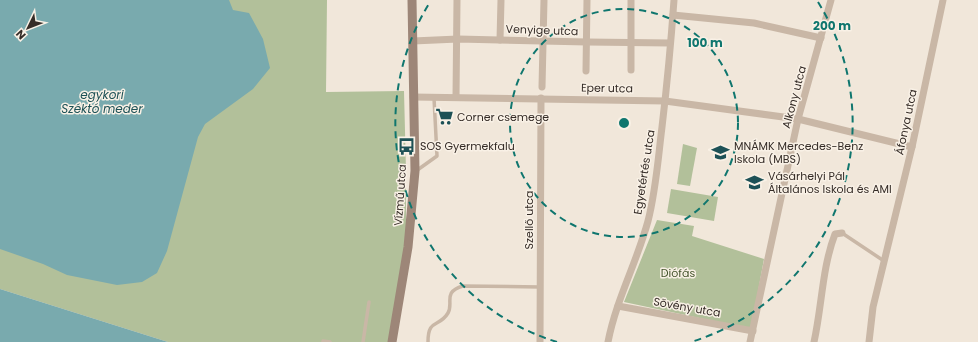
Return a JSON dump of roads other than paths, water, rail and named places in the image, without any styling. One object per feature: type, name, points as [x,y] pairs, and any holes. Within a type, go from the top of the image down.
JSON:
[{"type":"main road","name":"Vízmű utca","points":[[392,342],[408,246],[415,171],[412,0]]},
{"type":"street","points":[[456,97],[458,39],[457,0]]},
{"type":"street","points":[[500,40],[501,0]]},
{"type":"street","points":[[542,87],[544,0]]},
{"type":"street","points":[[586,71],[587,0]]},
{"type":"street","points":[[631,0],[631,70]]},
{"type":"street","name":"Egyetértés utca","points":[[608,342],[618,306],[641,244],[648,220],[657,169],[674,0]]},
{"type":"street","name":"Alkony utca","points":[[750,342],[798,119],[831,0]]},
{"type":"street","name":"Áfonya utca","points":[[870,342],[873,307],[912,147],[943,0]]},
{"type":"street","points":[[673,15],[754,23],[821,38]]},
{"type":"street","name":"Venyige utca","points":[[413,41],[458,39],[544,42],[670,43]]},
{"type":"street","name":"Eper utca","points":[[413,97],[665,101],[728,113],[798,119],[912,147]]},
{"type":"street","name":"Szellő utca","points":[[540,342],[541,98]]},
{"type":"street","points":[[814,342],[823,279],[832,241],[835,234],[842,233]]},
{"type":"street","name":"Sövény utca","points":[[618,306],[752,330]]},
{"type":"lane","points":[[415,171],[437,156],[434,97]]},
{"type":"lane","points":[[842,233],[884,261]]},
{"type":"lane","points":[[428,342],[430,327],[432,324],[448,314],[450,297],[454,290],[458,288],[463,286],[540,287]]},
{"type":"lane","points":[[363,342],[369,302]]},
{"type":"lane","points":[[323,341],[330,342]]},
{"type":"water","name":"egykori Széktó meder","points":[[0,0],[229,0],[233,10],[249,13],[263,39],[270,68],[253,89],[205,124],[198,137],[167,251],[157,273],[142,282],[117,285],[67,275],[43,264],[0,249]]},
{"type":"water","points":[[0,289],[168,342],[0,342]]},
{"type":"place","name":"Corner csemege","points":[[444,117]]},
{"type":"place","name":"SOS Gyermekfalu","points":[[407,146]]},
{"type":"place","name":"MNÁMK Mercedes-Benz Iskola (MBS)","points":[[721,152]]},
{"type":"place","name":"Vásárhelyi Pál Általános Iskola és AMI","points":[[755,182]]},
{"type":"park label","name":"Diófás","points":[[678,273]]}]
